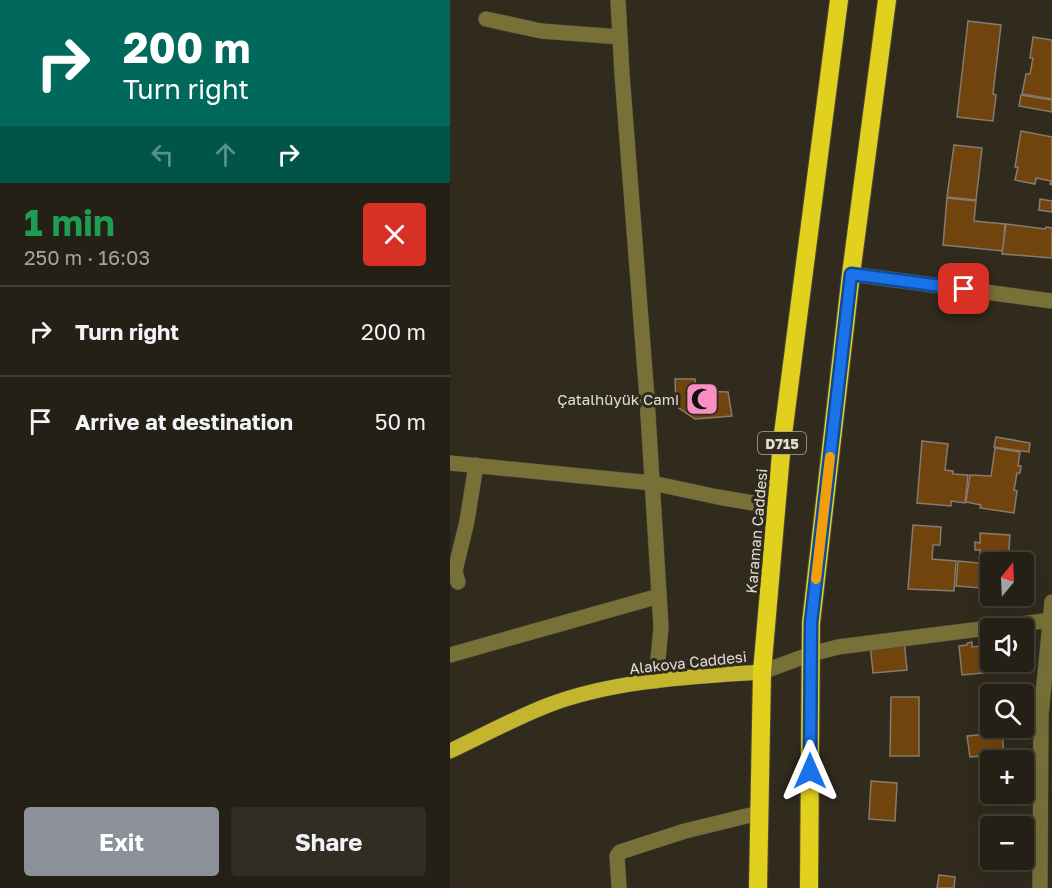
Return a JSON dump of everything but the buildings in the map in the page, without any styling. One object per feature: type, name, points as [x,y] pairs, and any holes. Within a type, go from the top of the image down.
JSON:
[{"type":"highway","name":"Karaman Caddesi","points":[[758,888],[762,672],[782,441],[839,0]]},
{"type":"highway","points":[[809,888],[811,623],[851,274],[886,0]]},
{"type":"main road","name":"Alakova Caddesi","points":[[450,751],[547,706],[595,692],[656,681],[762,672]]},
{"type":"street","points":[[618,0],[661,627],[656,681]]},
{"type":"street","points":[[486,19],[541,31],[620,37]]},
{"type":"street","points":[[851,274],[1052,302]]},
{"type":"street","points":[[450,463],[652,483],[776,507]]},
{"type":"street","points":[[458,582],[455,571],[467,521],[476,465]]},
{"type":"street","points":[[450,655],[659,596]]},
{"type":"street","points":[[1040,888],[1046,785],[1041,715],[1052,602]]},
{"type":"street","points":[[762,672],[811,654],[853,644],[1051,620]]},
{"type":"street","points":[[619,887],[617,856],[620,852],[685,831],[759,813]]},
{"type":"slow traffic","points":[[816,579],[830,457]]},
{"type":"place","name":"Çatalhüyük Cami","points":[[702,399]]},
{"type":"route","points":[[810,771],[811,623],[851,274],[964,289]]}]
